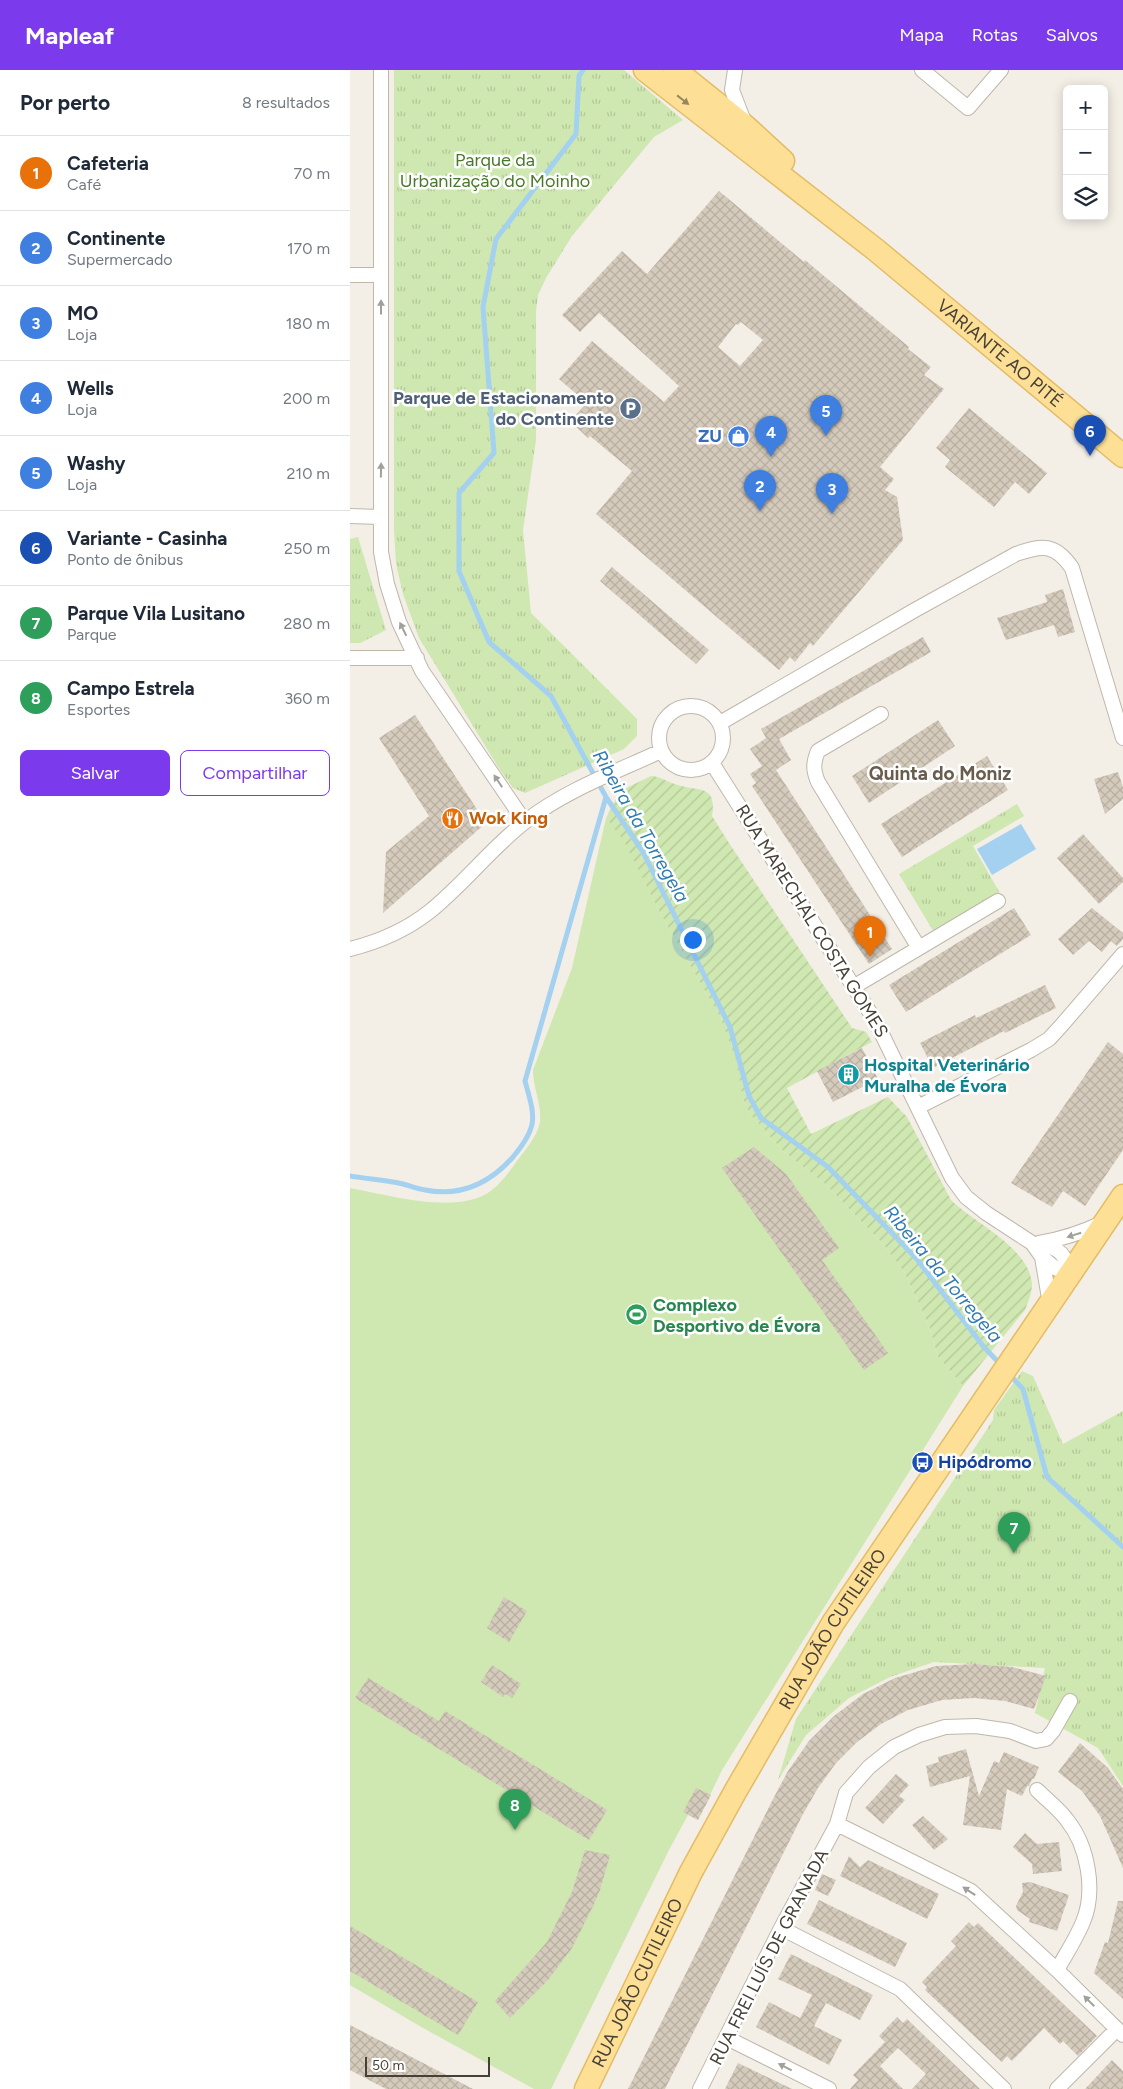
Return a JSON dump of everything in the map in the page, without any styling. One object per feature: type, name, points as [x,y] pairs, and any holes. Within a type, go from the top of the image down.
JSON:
[{"type":"main road","name":"VARIANTE AO PITÉ","points":[[645,70],[876,250],[1123,456]]},
{"type":"main road","name":"VARIANTE AO PITÉ","points":[[675,70],[746,127],[876,250]]},
{"type":"main road","name":"RUA JOÃO CUTILEIRO","points":[[586,2089],[691,1872],[833,1623],[1123,1196]]},
{"type":"street","points":[[381,70],[380,517],[381,552],[387,584],[399,622],[422,671],[525,822]]},
{"type":"street","points":[[735,70],[732,90],[746,127]]},
{"type":"street","points":[[922,70],[968,108],[1001,70]]},
{"type":"street","points":[[350,275],[381,275]]},
{"type":"street","points":[[350,516],[380,517]]},
{"type":"street","points":[[720,723],[927,603],[1016,554],[1043,548],[1055,550],[1064,557],[1072,568],[1123,738]]},
{"type":"street","points":[[350,658],[417,658]]},
{"type":"street","points":[[697,706],[710,712],[720,723],[724,740],[722,748],[712,763],[702,769],[678,768],[668,761],[661,751],[658,738],[661,725],[669,714],[682,707],[697,706]]},
{"type":"street","points":[[881,714],[818,751],[813,761],[814,772],[818,782],[919,948]]},
{"type":"street","points":[[350,949],[370,944],[402,929],[428,912],[525,822],[551,803],[661,751]]},
{"type":"street","name":"RUA MARECHAL COSTA GOMES","points":[[712,763],[855,986],[876,1022],[952,1178],[966,1197],[986,1213],[1038,1248],[1054,1247],[1066,1258],[1070,1274]]},
{"type":"street","points":[[855,986],[998,901]]},
{"type":"street","points":[[918,1107],[1031,1050],[1048,1039],[1123,954]]},
{"type":"street","points":[[1050,1304],[1038,1248],[1082,1232],[1107,1220]]},
{"type":"street","name":"RUA FREI LUÍS DE GRANADA","points":[[700,2089],[781,1928],[837,1824],[846,1793],[869,1767],[894,1747],[945,1727],[976,1726],[1010,1731],[1036,1741],[1046,1739],[1054,1731],[1070,1700]]},
{"type":"street","points":[[1038,1790],[1068,1820],[1081,1844],[1088,1876],[1088,1902],[1084,1921],[1058,1970]]},
{"type":"street","points":[[837,1824],[971,1891],[1058,1970],[1120,2032],[1057,2089]]},
{"type":"street","points":[[781,1928],[900,1989],[1004,2089]]},
{"type":"street","points":[[727,2038],[829,2089]]},
{"type":"green space","name":"Parque da Urbanização do Moinho","points":[[394,70],[624,70],[683,120],[654,137],[572,236],[546,278],[538,295],[536,311],[536,440],[523,530],[531,613],[637,719],[637,736],[624,749],[525,793],[513,788],[500,770],[419,638],[403,594],[396,564],[394,530]]},
{"type":"green space","points":[[358,537],[386,630],[360,643],[350,643],[350,539]]},
{"type":"green space","points":[[651,776],[678,785],[699,789],[709,794],[713,806],[712,816],[729,843],[852,1028],[866,1032],[872,1042],[787,1088],[811,1134],[888,1097],[907,1117],[951,1200],[1011,1247],[1029,1271],[1032,1287],[1025,1310],[963,1386],[938,1357],[929,1326],[904,1272],[883,1244],[825,1184],[784,1152],[749,1113],[743,1099],[721,1019],[660,913],[624,842],[606,818],[620,791]]},
{"type":"green space","points":[[1017,804],[1024,816],[973,846],[1001,895],[935,934],[899,874]]},
{"type":"green space","name":"Complexo Desportivo de Évora","points":[[606,818],[624,841],[660,913],[721,1019],[736,1060],[743,1099],[749,1113],[784,1152],[825,1184],[883,1244],[904,1272],[929,1326],[938,1357],[963,1386],[722,1770],[698,1820],[688,1815],[551,2089],[534,2089],[423,2028],[350,1985],[350,1188],[403,1199],[443,1203],[461,1202],[478,1198],[499,1184],[530,1143],[540,1122],[539,1103],[533,1070],[572,968]]},
{"type":"green space","points":[[1022,1371],[1033,1376],[1063,1444],[1123,1411],[1123,1786],[1098,1748],[1035,1713],[1045,1668],[934,1662],[890,1677],[849,1698],[806,1735],[778,1780],[796,1719],[993,1420],[994,1410]]},
{"type":"water","points":[[1021,824],[1036,849],[992,875],[977,849]]},
{"type":"building","points":[[719,191],[909,347],[908,349],[931,367],[924,375],[944,389],[880,467],[894,479],[885,490],[897,497],[903,540],[813,646],[810,643],[795,662],[790,657],[779,670],[596,514],[632,471],[590,436],[588,438],[570,421],[587,403],[559,379],[592,341],[664,402],[679,386],[599,313],[580,332],[562,315],[622,251],[647,274]],"holes":[[[741,322],[763,340],[740,366],[718,347],[736,324],[738,325]]]},
{"type":"building","points":[[969,408],[1047,473],[1029,494],[1015,482],[994,507],[945,467],[950,460],[936,448]]},
{"type":"building","points":[[612,567],[709,650],[696,664],[600,581]]},
{"type":"building","points":[[1063,589],[1075,632],[1058,637],[1054,625],[1006,640],[997,618],[1047,602],[1045,595]]},
{"type":"building","points":[[923,637],[931,652],[779,739],[791,760],[776,770],[892,949],[869,964],[752,786],[756,783],[750,774],[762,766],[750,749],[766,738],[761,729]]},
{"type":"building","points":[[415,715],[486,823],[383,913],[386,852],[429,816],[379,738]]},
{"type":"building","points":[[938,720],[955,746],[869,803],[852,776]]},
{"type":"building","points":[[987,756],[1008,790],[902,857],[881,824]]},
{"type":"building","points":[[1118,772],[1123,787],[1123,799],[1105,814],[1094,779]]},
{"type":"building","points":[[1083,834],[1123,878],[1123,882],[1099,904],[1057,858]]},
{"type":"building","points":[[1014,908],[1031,935],[906,1012],[889,985]]},
{"type":"building","points":[[1092,908],[1123,933],[1123,939],[1117,946],[1111,941],[1102,952],[1089,941],[1073,955],[1058,939]]},
{"type":"building","points":[[1045,985],[1056,1008],[1005,1033],[1004,1031],[933,1068],[920,1043],[975,1015],[976,1018]]},
{"type":"building","points":[[1108,1042],[1123,1054],[1123,1150],[1085,1206],[1063,1191],[1052,1207],[1011,1183]]},
{"type":"building","name":"Hospital Veterinário Muralha de Évora","points":[[862,1048],[878,1079],[833,1102],[817,1071]]},
{"type":"building","points":[[754,1147],[786,1174],[839,1248],[822,1260],[888,1353],[864,1370],[722,1168]]},
{"type":"building","points":[[504,1597],[527,1611],[509,1642],[487,1628]]},
{"type":"building","points":[[975,1664],[1012,1667],[1046,1676],[1034,1709],[1005,1701],[974,1698],[942,1700],[908,1710],[881,1724],[857,1742],[836,1763],[818,1788],[803,1814],[665,2089],[628,2089],[773,1799],[788,1771],[809,1741],[834,1716],[863,1694],[895,1678],[936,1666]]},
{"type":"building","points":[[492,1665],[521,1684],[512,1698],[505,1694],[503,1697],[481,1682]]},
{"type":"building","points":[[368,1678],[439,1721],[445,1711],[607,1810],[589,1840],[355,1698]]},
{"type":"building","points":[[1080,1743],[1108,1768],[1123,1789],[1123,1868],[1100,1816],[1082,1791],[1058,1772]]},
{"type":"building","points":[[966,1749],[979,1796],[994,1761],[999,1763],[1004,1752],[1039,1767],[1034,1779],[1027,1786],[1022,1796],[1007,1789],[1001,1830],[963,1825],[970,1776],[930,1787],[926,1766],[939,1762],[938,1757]]},
{"type":"building","points":[[896,1774],[909,1785],[899,1796],[905,1800],[883,1824],[865,1808]]},
{"type":"building","points":[[696,1788],[711,1795],[698,1820],[683,1812]]},
{"type":"building","points":[[923,1816],[948,1839],[934,1850],[912,1825]]},
{"type":"building","points":[[1025,1833],[1037,1844],[1059,1842],[1062,1871],[1033,1874],[1032,1864],[1013,1847]]},
{"type":"building","points":[[585,1850],[610,1855],[594,1904],[572,1948],[548,1980],[510,2018],[495,2001],[547,1942],[572,1892]]},
{"type":"building","points":[[849,1856],[860,1867],[868,1860],[939,1894],[927,1919],[840,1876]]},
{"type":"building","points":[[822,1874],[836,1880],[828,1896],[815,1890]]},
{"type":"building","points":[[1030,1882],[1069,1895],[1057,1931],[1029,1922],[1030,1919],[1017,1910],[1016,1906],[1023,1892],[1022,1883]]},
{"type":"building","points":[[819,1900],[907,1943],[895,1967],[807,1924]]},
{"type":"building","points":[[1118,1901],[1123,1901],[1123,1999],[1094,1973],[1105,1942],[1108,1943]]},
{"type":"building","points":[[969,1922],[974,1927],[978,1923],[1097,2036],[1078,2056],[1063,2041],[1060,2044],[1044,2028],[1012,2061],[1007,2056],[1002,2062],[925,1990],[927,1987],[922,1982],[956,1946],[951,1941]]},
{"type":"building","points":[[350,1926],[478,2002],[458,2035],[350,1971]]},
{"type":"building","points":[[791,1954],[873,1995],[860,2020],[826,2003],[814,2026],[842,2040],[829,2065],[756,2027],[769,2002],[800,2018],[812,1995],[778,1979]]},
{"type":"building","points":[[897,2017],[903,2023],[907,2019],[980,2089],[912,2089],[926,2074],[898,2048],[880,2066],[903,2089],[850,2089],[858,2080],[853,2075],[885,2042],[879,2036]]},
{"type":"building","points":[[350,2025],[473,2089],[386,2089],[350,2070]]},
{"type":"building","points":[[1112,2060],[1123,2071],[1123,2089],[1085,2089]]},
{"type":"building","points":[[738,2063],[792,2089],[725,2089]]},
{"type":"waterway","name":"Ribeira da Torregela","points":[[583,70],[579,76],[576,134],[496,239],[483,307],[494,453],[459,493],[459,571],[489,642],[551,696],[606,797],[643,852],[730,1027],[749,1096],[761,1118],[828,1167],[916,1258],[983,1346],[1001,1365]]},
{"type":"waterway","points":[[350,1176],[403,1184],[419,1189],[451,1192],[474,1186],[494,1175],[513,1157],[521,1146],[531,1129],[532,1121],[531,1104],[525,1081],[606,797]]},
{"type":"waterway","name":"Ribeira da Torregela","points":[[1008,1373],[1023,1389],[1047,1477],[1123,1547]]},
{"type":"place","name":"Parque de Estacionamento do Continente","points":[[630,408]]},
{"type":"place","name":"ZU","points":[[738,436]]},
{"type":"place","name":"Washy","points":[[826,436]]},
{"type":"place","name":"Variante - Casinha","points":[[1090,456]]},
{"type":"place","name":"Wells","points":[[771,457]]},
{"type":"place","name":"Continente","points":[[760,511]]},
{"type":"place","name":"MO","points":[[832,514]]},
{"type":"place","name":"Wok King","points":[[453,818]]},
{"type":"place","name":"Cafeteria","points":[[870,957]]},
{"type":"place","name":"Hospital Veterinário Muralha de Évora","points":[[848,1075]]},
{"type":"place","name":"Complexo Desportivo de Évora","points":[[637,1315]]},
{"type":"place","name":"Hipódromo","points":[[922,1462]]},
{"type":"place","name":"Parque Vila Lusitano","points":[[1014,1553]]},
{"type":"place","name":"Campo Estrela","points":[[515,1830]]},
{"type":"district","name":"Quinta do Moniz","points":[[940,773]]}]
